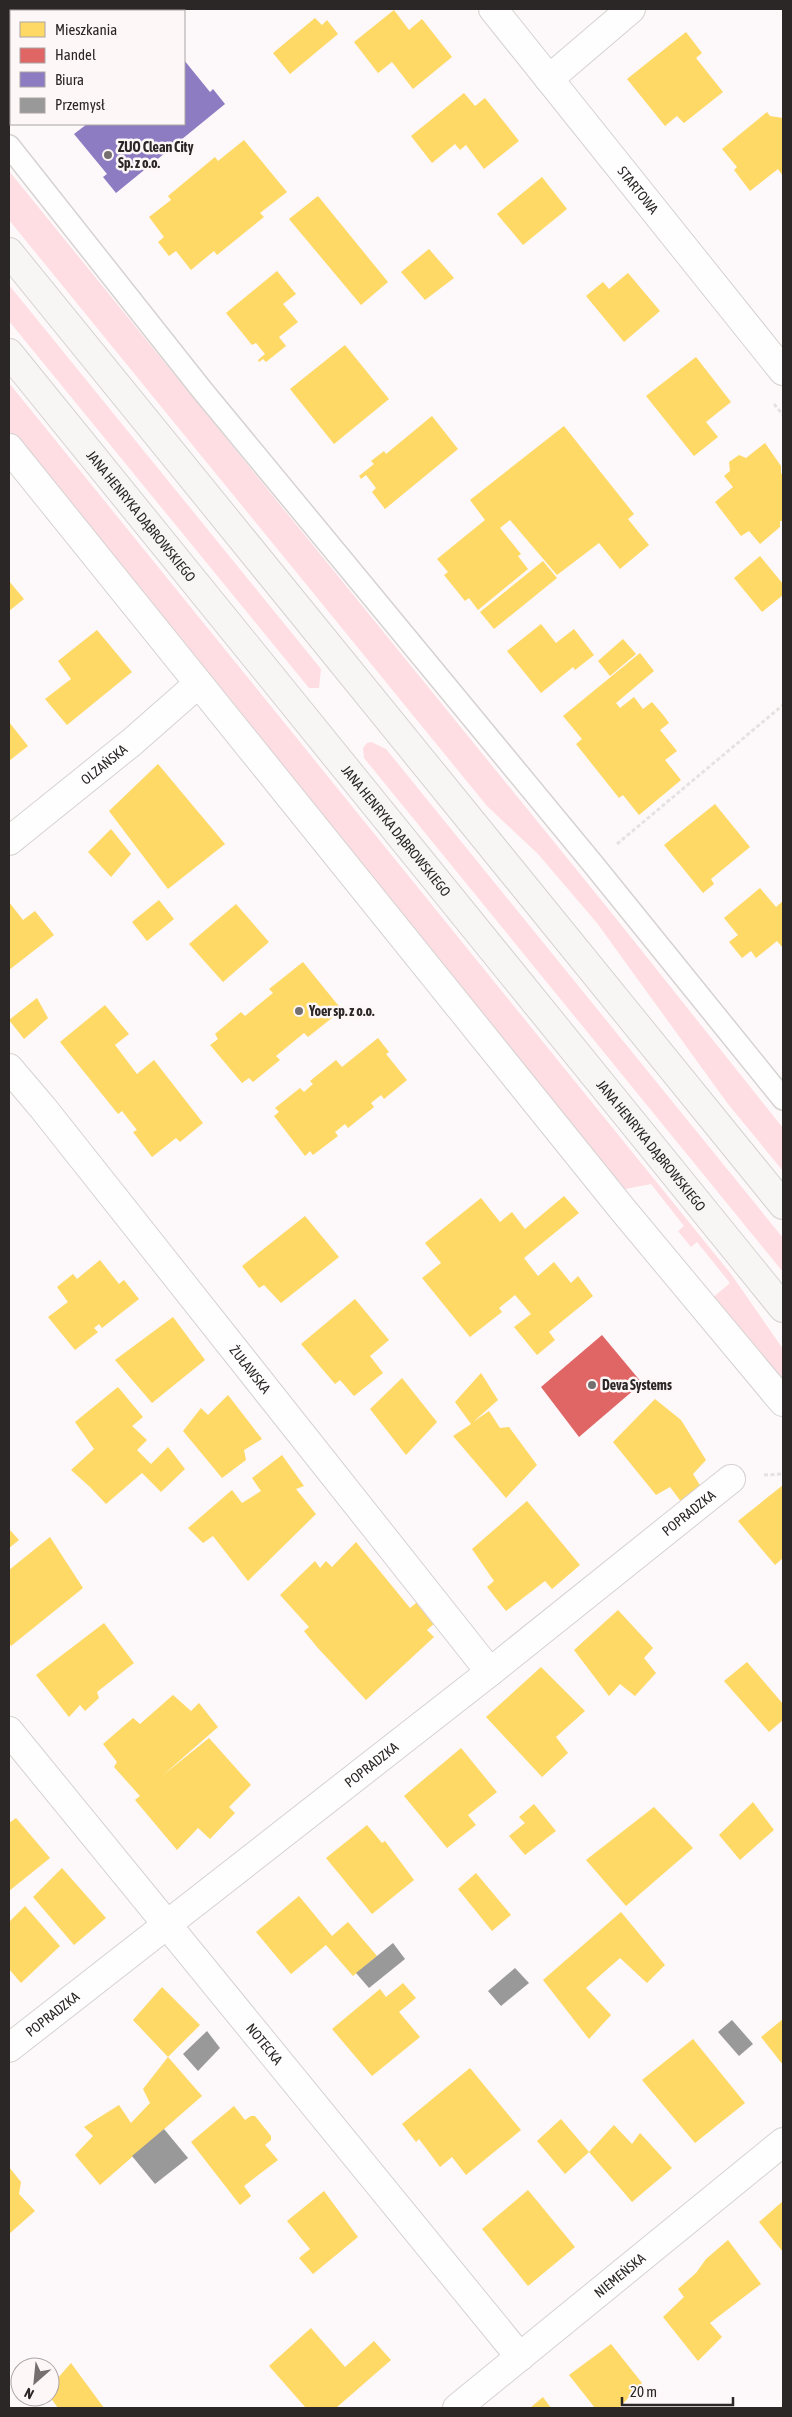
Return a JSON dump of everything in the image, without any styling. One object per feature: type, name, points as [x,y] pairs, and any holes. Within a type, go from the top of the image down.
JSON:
[{"type":"main road","points":[[9,252],[783,1205]]},
{"type":"main road","name":"JANA HENRYKA DĄBROWSKIEGO","points":[[9,354],[783,1308]]},
{"type":"street","name":"STARTOWA","points":[[493,9],[783,371]]},
{"type":"street","points":[[549,79],[631,9]]},
{"type":"street","points":[[9,448],[617,1202],[783,1402]]},
{"type":"street","name":"OLZAŃSKA","points":[[9,842],[132,742],[198,684]]},
{"type":"street","name":"ŻUŁAWSKA","points":[[9,1068],[490,1672]]},
{"type":"street","name":"POPRADZKA","points":[[9,2048],[490,1672],[731,1479]]},
{"type":"street","name":"NOTECKA","points":[[9,1731],[165,1925],[520,2358]]},
{"type":"street","name":"NIEMEŃSKA","points":[[457,2408],[783,2142]]},
{"type":"lane","points":[[9,146],[202,390],[593,864],[783,1099]]},
{"type":"path","points":[[593,864],[783,705]]},
{"type":"shaded area","points":[[9,171],[606,906],[783,1128],[783,1171],[728,1104],[597,923],[538,854],[487,806],[9,220]]},
{"type":"shaded area","points":[[9,285],[321,669],[319,688],[309,688],[9,321]]},
{"type":"shaded area","points":[[9,383],[731,1274],[783,1349],[783,1390],[710,1300],[730,1283],[697,1242],[691,1247],[678,1231],[684,1226],[651,1184],[620,1190],[9,436]]},
{"type":"shaded area","points":[[371,742],[386,749],[783,1238],[783,1272],[364,758],[363,748],[367,743]]},
{"type":"building: Mieszkania","points":[[9,9],[65,10],[10,10],[10,40]]},
{"type":"building: Mieszkania","points":[[394,10],[409,30],[422,19],[452,57],[413,89],[392,62],[378,73],[354,42]]},
{"type":"building: Mieszkania","points":[[315,18],[322,25],[327,20],[338,34],[290,74],[273,53]]},
{"type":"building: Mieszkania","points":[[686,32],[702,53],[696,58],[723,92],[684,123],[677,116],[665,126],[627,79]]},
{"type":"building: Mieszkania","points":[[464,93],[475,106],[485,98],[519,141],[484,169],[466,145],[460,150],[455,144],[432,163],[411,136]]},
{"type":"building: Mieszkania","points":[[767,112],[770,116],[783,118],[783,176],[778,169],[750,191],[734,170],[737,167],[722,149]]},
{"type":"building: Mieszkania","points":[[244,140],[287,192],[260,213],[264,217],[217,255],[214,251],[191,270],[176,251],[169,256],[158,242],[164,237],[149,217],[171,200],[168,196],[215,157],[218,161]]},
{"type":"building: Mieszkania","points":[[542,177],[567,209],[523,245],[497,214]]},
{"type":"building: Mieszkania","points":[[318,196],[388,282],[361,305],[289,219]]},
{"type":"building: Mieszkania","points":[[429,249],[454,278],[425,300],[401,272]]},
{"type":"building: Mieszkania","points":[[277,271],[296,294],[283,304],[298,322],[279,337],[286,346],[266,362],[263,359],[259,362],[258,360],[265,354],[256,343],[252,345],[226,313]]},
{"type":"building: Mieszkania","points":[[628,273],[660,311],[624,342],[586,296],[603,282],[609,289]]},
{"type":"building: Mieszkania","points":[[345,345],[389,399],[334,444],[290,389]]},
{"type":"building: Mieszkania","points":[[696,357],[731,402],[706,422],[718,437],[694,456],[646,396]]},
{"type":"building: Mieszkania","points":[[432,416],[458,449],[385,509],[372,492],[376,488],[366,475],[361,479],[359,476],[374,464],[371,461],[384,451],[386,454]]},
{"type":"building: Mieszkania","points":[[564,426],[634,514],[628,519],[649,545],[620,569],[599,543],[557,575],[510,520],[500,528],[521,554],[518,556],[528,569],[478,610],[469,598],[465,601],[444,575],[448,572],[437,559],[485,520],[470,500]]},
{"type":"building: Mieszkania","points":[[765,443],[781,466],[783,476],[783,521],[780,521],[780,527],[760,544],[749,531],[741,536],[715,502],[733,487],[724,476],[730,471],[729,462],[739,455],[746,458]]},
{"type":"building: Mieszkania","points":[[760,556],[783,584],[783,595],[762,612],[734,578]]},
{"type":"building: Mieszkania","points":[[543,561],[557,578],[494,629],[480,612]]},
{"type":"building: Mieszkania","points":[[9,581],[24,599],[9,611]]},
{"type":"building: Mieszkania","points":[[541,624],[556,643],[574,629],[594,655],[575,670],[573,667],[541,693],[507,651]]},
{"type":"building: Mieszkania","points":[[97,630],[132,672],[67,725],[45,699],[71,679],[58,661]]},
{"type":"building: Mieszkania","points":[[623,639],[636,654],[610,676],[598,661]]},
{"type":"building: Mieszkania","points":[[640,653],[654,671],[616,703],[620,708],[634,697],[643,709],[652,702],[664,716],[669,723],[660,730],[677,751],[665,760],[681,780],[639,815],[623,795],[619,798],[576,744],[582,739],[563,716]]},
{"type":"building: Mieszkania","points":[[9,722],[28,746],[9,761]]},
{"type":"building: Mieszkania","points":[[158,764],[225,844],[168,889],[109,811]]},
{"type":"building: Mieszkania","points":[[715,804],[750,847],[711,879],[714,884],[703,893],[664,845]]},
{"type":"building: Mieszkania","points":[[111,829],[131,854],[111,877],[88,852]]},
{"type":"building: Mieszkania","points":[[760,888],[776,907],[783,901],[783,948],[777,941],[756,958],[751,951],[742,958],[729,942],[738,935],[724,918]]},
{"type":"building: Mieszkania","points":[[159,900],[174,919],[147,941],[132,922]]},
{"type":"building: Mieszkania","points":[[9,902],[23,920],[35,911],[54,935],[9,970]]},
{"type":"building: Mieszkania","points":[[236,904],[269,942],[223,982],[189,944]]},
{"type":"building: Mieszkania","points":[[303,962],[342,1010],[308,1037],[304,1033],[276,1056],[280,1060],[253,1082],[249,1078],[242,1083],[210,1045],[218,1039],[215,1034],[241,1012],[245,1016],[273,993],[269,989]]},
{"type":"building: Mieszkania","points":[[37,998],[48,1018],[24,1039],[9,1020]]},
{"type":"building: Mieszkania","points":[[105,1005],[129,1034],[115,1045],[137,1074],[154,1060],[203,1123],[180,1142],[176,1138],[152,1157],[133,1132],[137,1130],[122,1111],[118,1114],[60,1042]]},
{"type":"building: Mieszkania","points":[[378,1038],[389,1052],[386,1054],[407,1080],[384,1099],[381,1095],[371,1103],[374,1107],[348,1128],[345,1124],[335,1132],[338,1136],[313,1155],[310,1151],[305,1156],[274,1116],[279,1112],[275,1108],[300,1088],[304,1092],[313,1084],[310,1081],[336,1060],[342,1067]]},
{"type":"building: Mieszkania","points":[[564,1196],[579,1213],[524,1258],[538,1276],[554,1262],[571,1283],[578,1276],[593,1296],[549,1332],[555,1340],[537,1355],[514,1327],[531,1314],[515,1295],[499,1308],[502,1312],[470,1337],[422,1278],[441,1263],[425,1243],[481,1198],[500,1222],[512,1212],[525,1229]]},
{"type":"building: Mieszkania","points":[[305,1216],[339,1257],[281,1303],[264,1285],[259,1288],[242,1266]]},
{"type":"building: Mieszkania","points":[[100,1260],[119,1284],[124,1280],[139,1299],[102,1328],[99,1324],[94,1328],[98,1332],[75,1350],[48,1317],[68,1302],[57,1287],[73,1274],[77,1279]]},
{"type":"building: Mieszkania","points":[[355,1299],[389,1340],[370,1356],[383,1373],[354,1396],[340,1380],[335,1384],[301,1344]]},
{"type":"building: Mieszkania","points":[[173,1317],[205,1360],[152,1403],[115,1360]]},
{"type":"building: Mieszkania","points":[[481,1373],[498,1400],[473,1422],[489,1411],[500,1428],[509,1427],[537,1465],[506,1498],[453,1436],[471,1424],[455,1402]]},
{"type":"building: Mieszkania","points":[[402,1378],[437,1422],[406,1455],[370,1409]]},
{"type":"building: Mieszkania","points":[[118,1387],[143,1417],[132,1426],[147,1440],[137,1450],[151,1464],[168,1447],[185,1469],[161,1492],[142,1473],[106,1504],[71,1470],[94,1449],[75,1422]]},
{"type":"building: Mieszkania","points":[[228,1395],[262,1439],[244,1450],[246,1460],[222,1478],[183,1431],[201,1408],[208,1415]]},
{"type":"building: Mieszkania","points":[[655,1399],[681,1420],[706,1460],[693,1474],[701,1487],[682,1503],[670,1487],[656,1495],[613,1442]]},
{"type":"building: Mieszkania","points":[[282,1455],[304,1486],[296,1489],[316,1514],[248,1581],[213,1536],[203,1543],[188,1528],[232,1490],[242,1503],[261,1491],[252,1478]]},
{"type":"building: Mieszkania","points":[[783,1485],[783,1558],[775,1565],[738,1521]]},
{"type":"building: Mieszkania","points":[[527,1501],[580,1565],[552,1589],[545,1581],[506,1611],[487,1587],[494,1581],[472,1549]]},
{"type":"building: Mieszkania","points":[[9,1529],[19,1540],[9,1548]]},
{"type":"building: Mieszkania","points":[[50,1537],[83,1588],[11,1646],[9,1643],[9,1570]]},
{"type":"building: Mieszkania","points":[[356,1542],[410,1608],[421,1599],[436,1622],[427,1630],[434,1637],[366,1700],[317,1647],[304,1631],[309,1627],[280,1595],[315,1561],[320,1568],[326,1561],[332,1567]]},
{"type":"building: Mieszkania","points":[[618,1610],[653,1648],[644,1658],[656,1673],[635,1696],[620,1684],[609,1696],[574,1650]]},
{"type":"building: Mieszkania","points":[[104,1623],[134,1663],[97,1692],[99,1698],[85,1711],[80,1705],[69,1717],[36,1675]]},
{"type":"building: Mieszkania","points":[[747,1662],[783,1704],[783,1720],[769,1732],[724,1681]]},
{"type":"building: Mieszkania","points":[[541,1667],[585,1711],[556,1737],[568,1753],[542,1777],[486,1717]]},
{"type":"building: Mieszkania","points":[[173,1695],[191,1711],[199,1703],[218,1727],[162,1776],[209,1738],[251,1785],[229,1807],[235,1813],[210,1839],[198,1828],[177,1850],[135,1800],[140,1796],[114,1767],[117,1762],[103,1744],[133,1718],[140,1724]]},
{"type":"building: Mieszkania","points":[[461,1748],[497,1792],[468,1815],[476,1825],[447,1848],[404,1796]]},
{"type":"building: Mieszkania","points":[[753,1802],[774,1830],[740,1860],[719,1835]]},
{"type":"building: Mieszkania","points":[[534,1804],[556,1831],[525,1855],[509,1836],[525,1823],[519,1817]]},
{"type":"building: Mieszkania","points":[[654,1807],[693,1848],[626,1906],[586,1860]]},
{"type":"building: Mieszkania","points":[[16,1818],[50,1858],[9,1891],[9,1823]]},
{"type":"building: Mieszkania","points":[[367,1825],[382,1843],[385,1841],[414,1880],[372,1914],[326,1858]]},
{"type":"building: Mieszkania","points":[[62,1868],[106,1918],[74,1945],[33,1897]]},
{"type":"building: Mieszkania","points":[[476,1873],[511,1915],[492,1931],[458,1889]]},
{"type":"building: Mieszkania","points":[[299,1896],[332,1936],[348,1922],[377,1956],[353,1976],[326,1945],[291,1974],[256,1932]]},
{"type":"building: Mieszkania","points":[[25,1906],[60,1946],[21,1983],[9,1969],[9,1922]]},
{"type":"building: Mieszkania","points":[[621,1912],[665,1965],[647,1983],[620,1958],[586,1988],[611,2015],[589,2039],[543,1980]]},
{"type":"building: Mieszkania","points":[[403,1983],[416,1998],[399,2012],[420,2037],[372,2076],[332,2029],[380,1989],[386,1997]]},
{"type":"building: Mieszkania","points":[[162,1987],[200,2025],[168,2057],[133,2020]]},
{"type":"building: Mieszkania","points":[[783,2019],[783,2065],[761,2037]]},
{"type":"building: Mieszkania","points":[[693,2039],[745,2103],[695,2143],[642,2080]]},
{"type":"building: Mieszkania","points":[[168,2057],[202,2096],[100,2185],[75,2155],[93,2136],[84,2127],[119,2105],[131,2123],[150,2103],[143,2089]]},
{"type":"building: Mieszkania","points":[[470,2068],[521,2130],[466,2175],[452,2157],[440,2167],[419,2139],[416,2142],[402,2124]]},
{"type":"building: Mieszkania","points":[[234,2106],[245,2120],[255,2116],[271,2136],[271,2140],[265,2145],[278,2160],[244,2186],[251,2196],[240,2205],[191,2142]]},
{"type":"building: Mieszkania","points":[[561,2119],[589,2152],[565,2174],[537,2141]]},
{"type":"building: Mieszkania","points":[[614,2125],[632,2144],[640,2133],[672,2168],[632,2202],[589,2152]]},
{"type":"building: Mieszkania","points":[[9,2167],[21,2182],[19,2194],[35,2211],[9,2234]]},
{"type":"building: Mieszkania","points":[[528,2190],[575,2247],[528,2286],[482,2229]]},
{"type":"building: Mieszkania","points":[[324,2191],[358,2237],[313,2274],[299,2258],[310,2249],[287,2221]]},
{"type":"building: Mieszkania","points":[[783,2201],[783,2252],[759,2222]]},
{"type":"building: Mieszkania","points":[[728,2240],[761,2284],[710,2323],[722,2337],[698,2361],[663,2317],[684,2297],[678,2289],[696,2273],[706,2259]]},
{"type":"building: Mieszkania","points":[[311,2328],[345,2367],[374,2341],[391,2360],[336,2408],[306,2408],[269,2366]]},
{"type":"building: Mieszkania","points":[[611,2344],[642,2383],[619,2408],[595,2408],[569,2375]]},
{"type":"building: Mieszkania","points":[[71,2363],[104,2408],[58,2408],[60,2407],[60,2376]]},
{"type":"building: Mieszkania","points":[[543,2397],[551,2408],[530,2408]]},
{"type":"building: Handel","name":"Deva Systems","points":[[602,1335],[642,1383],[579,1437],[541,1387]]},
{"type":"building: Biura","points":[[185,61],[210,92],[213,89],[225,104],[116,193],[103,177],[107,174],[74,134],[86,125],[185,125]]},
{"type":"building: Przemysł","points":[[393,1943],[405,1959],[369,1988],[356,1973]]},
{"type":"building: Przemysł","points":[[515,1968],[529,1983],[501,2006],[488,1991]]},
{"type":"building: Przemysł","points":[[732,2020],[753,2044],[739,2056],[718,2032]]},
{"type":"building: Przemysł","points":[[207,2031],[220,2048],[198,2071],[183,2054]]},
{"type":"building: Przemysł","points":[[164,2129],[188,2158],[155,2184],[132,2156]]},
{"type":"place","name":"ZUO Clean City Sp. z o.o.","points":[[108,155]]},
{"type":"place","name":"Yoer sp. z o.o.","points":[[299,1011]]},
{"type":"place","name":"Deva Systems","points":[[592,1385]]}]
